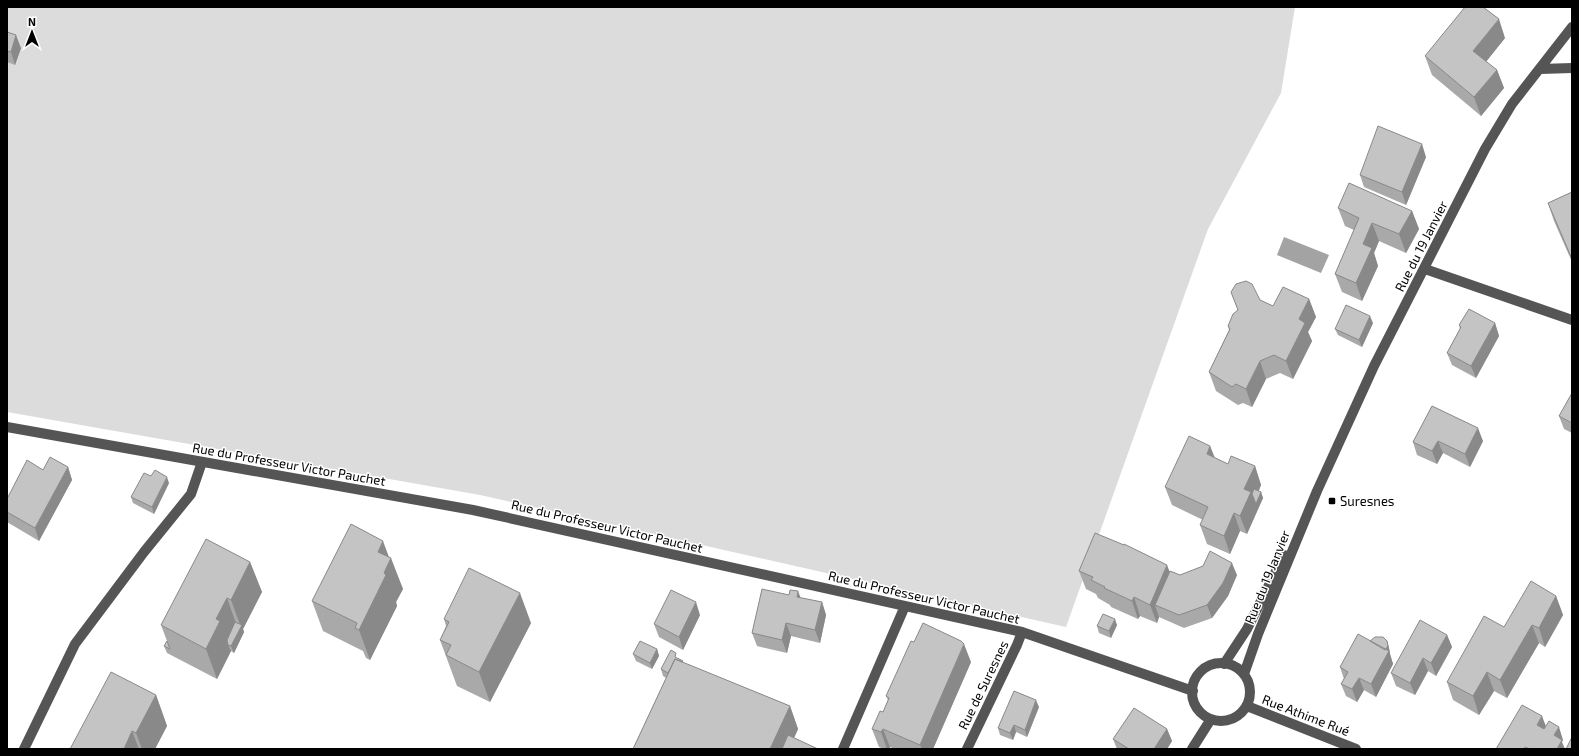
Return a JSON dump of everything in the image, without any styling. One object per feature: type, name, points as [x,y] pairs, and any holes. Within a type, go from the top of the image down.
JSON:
[{"type":"street","name":"Rue du 19 Janvier","points":[[1244,674],[1258,634],[1317,491],[1374,366],[1485,149],[1512,104],[1572,27]]},
{"type":"street","points":[[1540,69],[1572,68]]},
{"type":"street","points":[[1425,268],[1572,320]]},
{"type":"street","name":"Rue du Professeur Victor Pauchet","points":[[7,427],[473,510],[1022,632],[1193,691]]},
{"type":"street","points":[[24,749],[75,644],[144,552],[191,494],[202,462]]},
{"type":"street","name":"Rue du 19 Janvier","points":[[1224,664],[1247,629],[1317,491]]},
{"type":"street","points":[[843,749],[905,606]]},
{"type":"street","name":"Rue de Suresnes","points":[[967,749],[1022,632]]},
{"type":"street","points":[[1224,664],[1235,667],[1244,674],[1250,687],[1250,697],[1247,706],[1238,716],[1232,720],[1218,721],[1211,720],[1202,714],[1196,706],[1193,691],[1196,678],[1200,673],[1211,665],[1224,664]]},
{"type":"street","name":"Rue Athime Rué","points":[[1247,706],[1356,749]]},
{"type":"street","points":[[1192,749],[1211,720]]},
{"type":"shaded area","points":[[7,7],[1295,7],[1281,93],[1208,229],[1066,627],[480,495],[7,412]]},
{"type":"shaded area","points":[[1284,237],[1329,255],[1321,273],[1277,255]]},
{"type":"building","points":[[1465,7],[1483,7],[1499,19],[1473,51],[1497,70],[1474,97],[1425,56]]},
{"type":"building","points":[[7,32],[16,35],[11,52],[7,51]]},
{"type":"building","points":[[1378,126],[1422,144],[1402,192],[1360,175]]},
{"type":"building","points":[[1349,183],[1412,211],[1399,234],[1372,223],[1363,244],[1372,248],[1356,283],[1335,274],[1359,218],[1338,208]]},
{"type":"building","points":[[1572,192],[1572,259],[1548,203]]},
{"type":"building","points":[[1246,281],[1252,284],[1260,300],[1273,306],[1283,287],[1309,299],[1299,319],[1305,323],[1286,361],[1274,355],[1260,361],[1246,389],[1236,384],[1232,387],[1209,372],[1230,329],[1228,326],[1233,314],[1238,310],[1231,292],[1236,284]]},
{"type":"building","points":[[1346,305],[1370,316],[1359,340],[1335,329]]},
{"type":"building","points":[[1469,309],[1495,323],[1471,366],[1447,353],[1461,327],[1459,325]]},
{"type":"building","points":[[1572,393],[1572,423],[1559,416]]},
{"type":"building","points":[[1432,406],[1478,428],[1465,454],[1438,441],[1432,451],[1413,442]]},
{"type":"building","points":[[1189,436],[1210,446],[1207,454],[1228,464],[1231,456],[1255,466],[1244,489],[1251,492],[1240,516],[1234,513],[1224,536],[1200,525],[1208,507],[1165,487]]},
{"type":"building","points":[[50,457],[68,467],[35,528],[7,512],[7,499],[27,460],[43,470]]},
{"type":"building","points":[[155,470],[167,477],[152,507],[131,497],[144,473],[151,476]]},
{"type":"building","points":[[1254,489],[1261,492],[1256,504],[1252,494]]},
{"type":"building","points":[[351,524],[383,541],[378,552],[391,558],[384,573],[386,575],[359,630],[355,628],[357,623],[312,601]]},
{"type":"building","points":[[1095,533],[1124,544],[1167,565],[1150,605],[1134,597],[1132,601],[1104,588],[1105,587],[1091,580],[1093,577],[1079,571]]},
{"type":"building","points":[[206,539],[250,562],[231,600],[227,598],[216,619],[220,621],[206,649],[161,625]]},
{"type":"building","points":[[1210,551],[1232,563],[1223,583],[1207,605],[1179,615],[1155,605],[1170,571],[1180,575],[1203,566]]},
{"type":"building","points":[[469,568],[520,593],[479,672],[446,655],[451,645],[440,640],[449,622],[444,619]]},
{"type":"building","points":[[1531,581],[1556,596],[1539,628],[1532,625],[1500,680],[1487,672],[1473,696],[1447,682],[1484,616],[1504,627]]},
{"type":"building","points":[[762,589],[789,595],[790,590],[798,591],[797,597],[822,602],[815,630],[786,623],[782,640],[752,633]]},
{"type":"building","points":[[671,590],[696,602],[679,637],[654,624]]},
{"type":"building","points":[[1103,614],[1115,619],[1109,631],[1097,626]]},
{"type":"building","points":[[1420,620],[1447,635],[1431,663],[1423,658],[1410,683],[1391,673]]},
{"type":"building","points":[[235,622],[242,625],[231,646],[228,645],[227,640]]},
{"type":"building","points":[[923,623],[961,641],[964,644],[920,745],[883,729],[881,732],[872,729],[880,711],[883,712],[889,698],[886,696],[911,641],[914,642]]},
{"type":"building","points":[[1358,634],[1389,651],[1371,684],[1359,678],[1352,689],[1341,684],[1348,672],[1340,667]]},
{"type":"building","points":[[1375,637],[1383,637],[1387,641],[1388,646],[1385,650],[1370,641]]},
{"type":"building","points":[[167,641],[170,649],[164,646]]},
{"type":"building","points":[[640,641],[657,649],[650,663],[633,654]]},
{"type":"building","points":[[671,650],[676,653],[675,657],[683,661],[682,662],[675,659],[668,673],[661,669]]},
{"type":"building","points":[[675,659],[790,706],[770,749],[633,749]]},
{"type":"building","points":[[111,672],[156,695],[136,733],[132,731],[124,749],[70,749]]},
{"type":"building","points":[[1014,691],[1036,700],[1025,730],[1014,725],[1010,733],[998,728]]},
{"type":"building","points":[[1522,705],[1542,716],[1537,725],[1544,729],[1549,721],[1559,727],[1554,735],[1562,740],[1557,749],[1530,749],[1525,747],[1524,749],[1496,749]]},
{"type":"building","points":[[1134,708],[1167,729],[1154,749],[1129,749],[1113,739]]},
{"type":"building","points":[[788,735],[818,749],[782,749]]},
{"type":"building","points":[[1572,737],[1572,749],[1566,749]]},
{"type":"place","name":"Suresnes","points":[[1332,501]]}]
